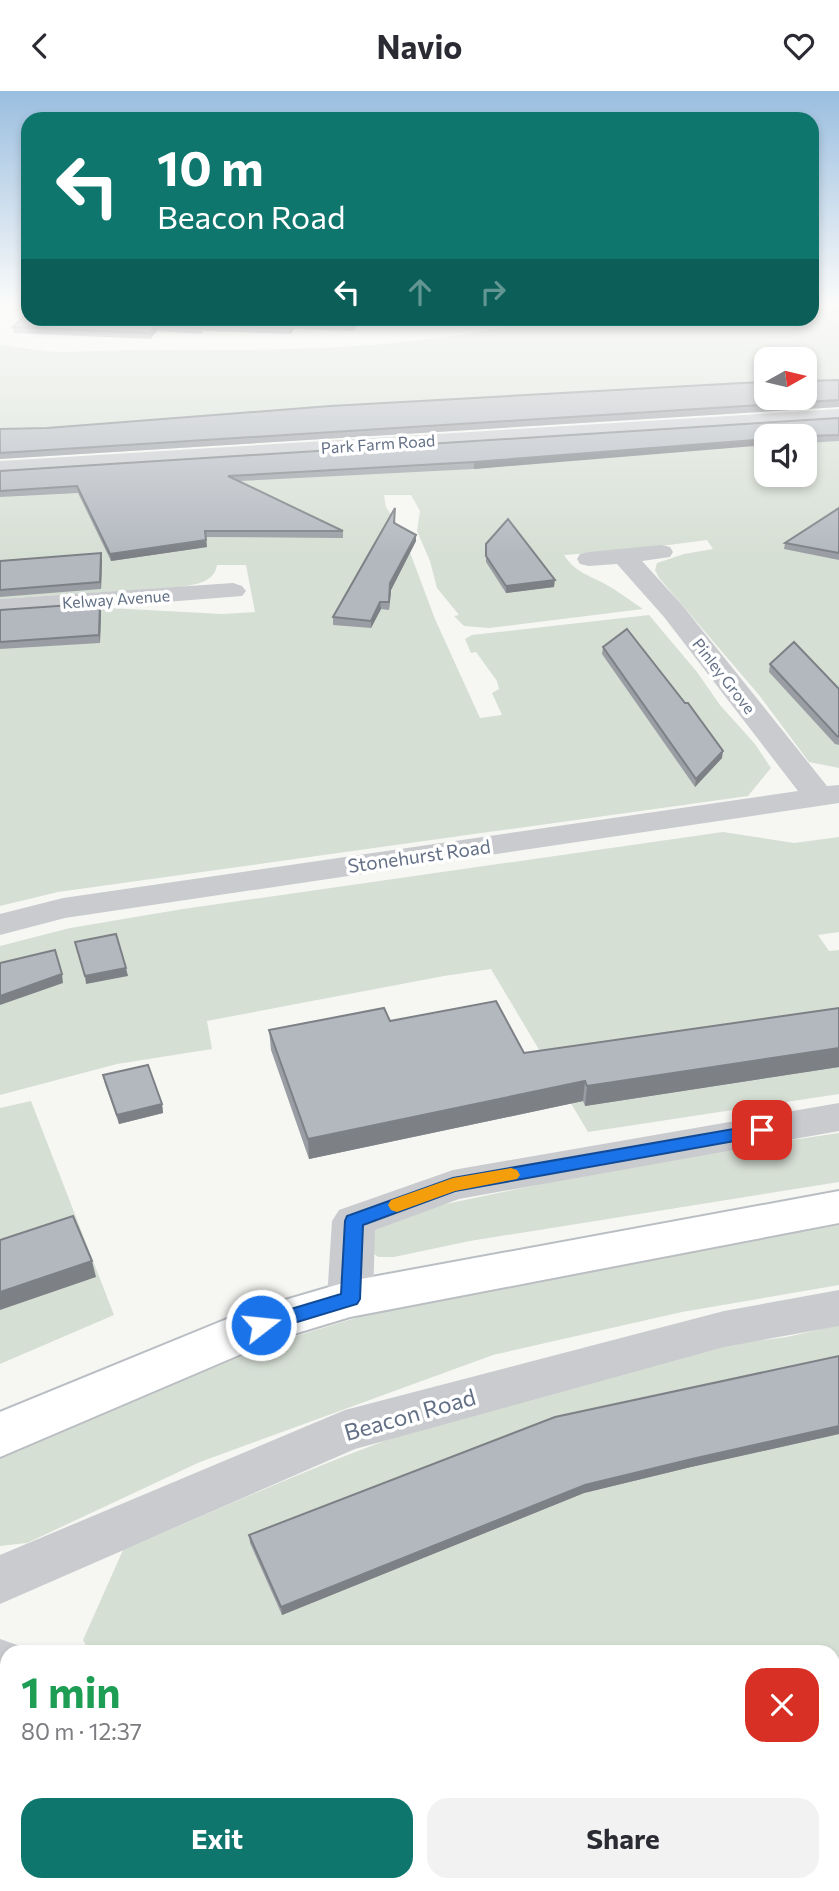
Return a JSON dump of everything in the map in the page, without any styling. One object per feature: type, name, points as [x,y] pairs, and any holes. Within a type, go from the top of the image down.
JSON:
[{"type":"main road","points":[[0,1434],[261,1325],[350,1299],[839,1207]]},
{"type":"street","name":"Park Farm Road","points":[[0,468],[839,415]]},
{"type":"street","points":[[589,559],[661,552]]},
{"type":"street","name":"Pinley Grove","points":[[624,557],[829,796]]},
{"type":"street","name":"Kelway Avenue","points":[[0,607],[233,590]]},
{"type":"street","name":"Stonehurst Road","points":[[0,925],[63,908],[829,796]]},
{"type":"street","points":[[350,1299],[354,1221],[453,1185],[839,1117]]},
{"type":"street","name":"Beacon Road","points":[[0,1580],[345,1431],[724,1329],[839,1308]]},
{"type":"shaded area","points":[[0,387],[754,387],[754,410],[791,410],[0,459]]},
{"type":"shaded area","points":[[817,387],[839,387],[839,407],[817,408]]},
{"type":"shaded area","points":[[839,421],[839,768],[809,762],[759,695],[659,578],[655,570],[657,563],[684,554],[713,549],[707,540],[564,555],[577,569],[643,609],[489,628],[464,626],[454,616],[459,615],[437,588],[430,561],[417,531],[420,511],[411,495],[384,495],[386,507],[402,531],[435,619],[480,718],[502,715],[492,693],[499,689],[497,681],[476,652],[471,653],[465,639],[472,635],[649,615],[697,672],[720,705],[755,744],[771,768],[748,796],[58,892],[0,906],[0,617],[109,608],[222,614],[255,612],[246,565],[217,565],[208,579],[181,587],[0,599],[0,473],[754,426],[754,487],[817,487],[817,424],[791,424]]},
{"type":"shaded area","points":[[723,832],[794,843],[839,837],[839,932],[818,935],[829,951],[839,950],[839,1094],[588,1132],[491,969],[207,1021],[212,1049],[117,1064],[0,1095],[0,946],[70,928],[183,909]]},
{"type":"shaded area","points":[[31,1101],[114,1315],[0,1364],[0,1108]]},
{"type":"shaded area","points":[[839,1133],[839,1182],[470,1241],[394,1257],[378,1257],[365,1247],[378,1221],[403,1213],[646,1162]]},
{"type":"shaded area","points":[[839,1225],[839,1285],[682,1312],[493,1355],[200,1462],[27,1543],[0,1546],[0,1454],[240,1353],[402,1304]]},
{"type":"shaded area","points":[[839,1325],[839,1645],[86,1645],[83,1640],[123,1550],[292,1477],[378,1443],[465,1414],[734,1344],[787,1337]]},
{"type":"building","points":[[675,387],[754,387],[754,405],[0,453],[0,429],[47,428],[330,406]]},
{"type":"building","points":[[817,387],[839,387],[839,400],[817,401]]},
{"type":"building","points":[[839,418],[839,435],[817,436],[817,424],[754,424],[754,440],[474,462],[228,476],[343,531],[205,531],[206,540],[110,554],[77,486],[0,491],[0,471]]},
{"type":"building","points":[[395,508],[394,523],[416,535],[390,583],[389,602],[380,602],[371,621],[333,617]]},
{"type":"building","points":[[839,508],[839,553],[785,543]]},
{"type":"building","points":[[508,519],[555,580],[506,586],[486,556],[486,544]]},
{"type":"building","points":[[101,553],[100,582],[0,590],[0,561]]},
{"type":"building","points":[[100,603],[99,635],[0,642],[0,610]]},
{"type":"building","points":[[627,629],[685,703],[688,703],[723,751],[696,779],[603,647]]},
{"type":"building","points":[[794,642],[839,689],[839,737],[770,664]]},
{"type":"building","points":[[116,934],[126,968],[85,976],[75,942]]},
{"type":"building","points":[[55,950],[62,974],[0,996],[0,963]]},
{"type":"building","points":[[496,1001],[524,1053],[839,1008],[839,1048],[587,1086],[585,1081],[308,1139],[269,1030],[384,1008],[390,1021]]},
{"type":"building","points":[[148,1065],[162,1104],[117,1115],[103,1075]]},
{"type":"building","points":[[73,1216],[92,1261],[0,1292],[0,1240]]},
{"type":"building","points":[[839,1356],[839,1426],[585,1485],[281,1607],[249,1535],[555,1417]]},
{"type":"slow traffic","points":[[397,1205],[453,1185],[511,1175]]},
{"type":"route","points":[[261,1325],[350,1299],[354,1221],[453,1185],[762,1130]]}]
